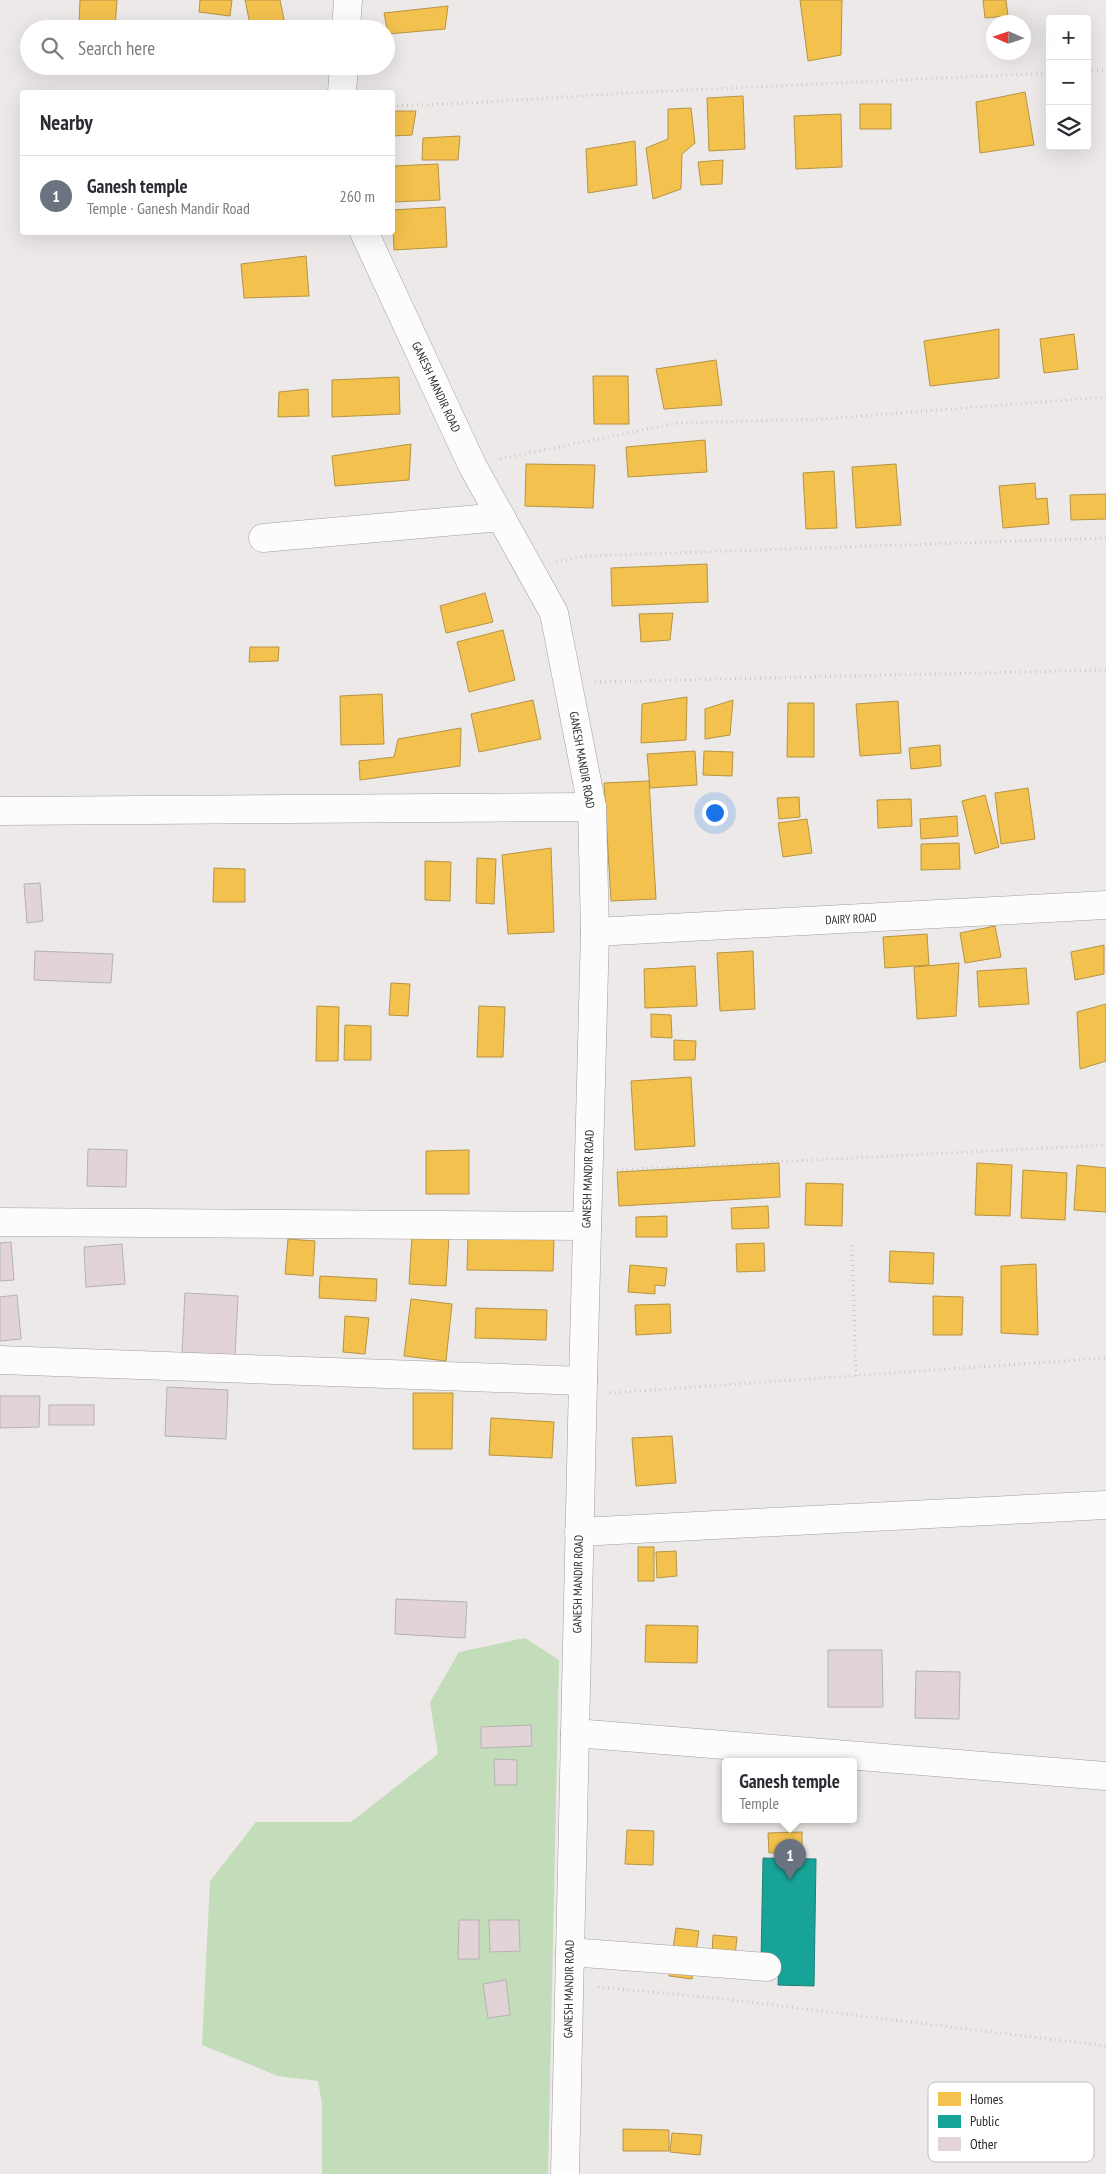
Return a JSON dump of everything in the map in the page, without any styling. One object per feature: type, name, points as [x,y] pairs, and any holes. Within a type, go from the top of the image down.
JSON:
[{"type":"street","points":[[347,20],[348,0]]},
{"type":"street","points":[[342,90],[343,75]]},
{"type":"street","name":"GANESH MANDIR ROAD","points":[[365,235],[472,465],[554,613],[592,807],[595,932],[582,1388],[565,2174]]},
{"type":"street","points":[[263,538],[501,517]]},
{"type":"street","points":[[0,811],[592,807]]},
{"type":"street","name":"DAIRY ROAD","points":[[595,932],[1106,905]]},
{"type":"street","points":[[0,1222],[587,1226]]},
{"type":"street","points":[[0,1360],[582,1388]]},
{"type":"street","points":[[579,1532],[1106,1506]]},
{"type":"street","points":[[575,1733],[1106,1776]]},
{"type":"street","points":[[570,1952],[767,1967]]},
{"type":"path","points":[[1091,71],[1106,70]]},
{"type":"path","points":[[395,106],[1046,73]]},
{"type":"path","points":[[472,465],[677,423],[823,419],[1106,398]]},
{"type":"path","points":[[529,568],[584,556],[1106,538]]},
{"type":"path","points":[[567,683],[1106,670]]},
{"type":"path","points":[[588,1171],[1106,1145]]},
{"type":"path","points":[[852,1245],[856,1376]]},
{"type":"path","points":[[582,1388],[856,1376],[1106,1358]]},
{"type":"path","points":[[569,1984],[736,2000],[1106,2046]]},
{"type":"green space","points":[[525,1638],[559,1660],[548,2174],[322,2174],[322,2104],[318,2081],[278,2076],[202,2045],[210,1881],[256,1822],[351,1822],[438,1754],[430,1702],[459,1652]]},
{"type":"building: Homes","points":[[80,0],[117,0],[116,20],[79,20]]},
{"type":"building: Homes","points":[[200,0],[232,0],[230,16],[199,12]]},
{"type":"building: Homes","points":[[245,0],[280,0],[284,20],[249,20]]},
{"type":"building: Homes","points":[[800,0],[842,0],[841,55],[808,61]]},
{"type":"building: Homes","points":[[983,0],[1006,0],[1008,15],[986,15],[985,18]]},
{"type":"building: Homes","points":[[448,6],[445,29],[395,33],[395,20],[385,20],[384,13]]},
{"type":"building: Homes","points":[[1025,92],[1034,145],[980,153],[976,102]]},
{"type":"building: Homes","points":[[743,96],[745,149],[709,151],[707,98]]},
{"type":"building: Homes","points":[[860,104],[891,104],[891,129],[860,129]]},
{"type":"building: Homes","points":[[691,108],[695,143],[682,154],[681,189],[653,199],[646,148],[668,139],[668,109]]},
{"type":"building: Homes","points":[[395,111],[416,111],[412,135],[395,136]]},
{"type":"building: Homes","points":[[841,114],[842,167],[796,169],[794,116]]},
{"type":"building: Homes","points":[[460,136],[458,160],[422,160],[423,138]]},
{"type":"building: Homes","points":[[635,141],[637,185],[588,193],[586,149]]},
{"type":"building: Homes","points":[[723,160],[722,184],[701,185],[698,162]]},
{"type":"building: Homes","points":[[438,164],[440,200],[395,202],[395,166]]},
{"type":"building: Homes","points":[[445,207],[447,247],[394,250],[395,210]]},
{"type":"building: Homes","points":[[306,256],[309,296],[244,298],[241,264]]},
{"type":"building: Homes","points":[[999,329],[999,378],[930,386],[924,341]]},
{"type":"building: Homes","points":[[1074,334],[1078,369],[1044,373],[1040,339]]},
{"type":"building: Homes","points":[[716,360],[722,405],[664,409],[656,369]]},
{"type":"building: Homes","points":[[593,376],[628,376],[629,424],[594,424]]},
{"type":"building: Homes","points":[[399,377],[400,414],[332,417],[332,380]]},
{"type":"building: Homes","points":[[308,389],[309,416],[278,417],[279,392]]},
{"type":"building: Homes","points":[[705,440],[707,472],[628,477],[626,447]]},
{"type":"building: Homes","points":[[411,444],[409,480],[335,486],[332,456]]},
{"type":"building: Homes","points":[[526,464],[595,465],[593,508],[525,506]]},
{"type":"building: Homes","points":[[896,464],[901,525],[856,528],[852,467]]},
{"type":"building: Homes","points":[[834,471],[837,528],[806,529],[803,473]]},
{"type":"building: Homes","points":[[1035,483],[1036,499],[1047,498],[1049,524],[1003,528],[999,486]]},
{"type":"building: Homes","points":[[1106,494],[1106,519],[1071,520],[1070,495]]},
{"type":"building: Homes","points":[[707,564],[708,602],[612,606],[611,568]]},
{"type":"building: Homes","points":[[485,593],[493,622],[446,633],[440,606]]},
{"type":"building: Homes","points":[[673,613],[670,640],[641,642],[639,614]]},
{"type":"building: Homes","points":[[503,630],[515,680],[469,692],[457,642]]},
{"type":"building: Homes","points":[[250,647],[279,647],[278,661],[249,662]]},
{"type":"building: Homes","points":[[382,694],[384,744],[341,745],[340,696]]},
{"type":"building: Homes","points":[[687,697],[686,740],[641,743],[642,704]]},
{"type":"building: Homes","points":[[533,700],[541,739],[479,752],[471,714]]},
{"type":"building: Homes","points":[[733,700],[730,735],[705,739],[705,709]]},
{"type":"building: Homes","points":[[898,701],[901,753],[860,756],[856,704]]},
{"type":"building: Homes","points":[[788,703],[814,703],[814,757],[787,757]]},
{"type":"building: Homes","points":[[461,728],[460,766],[360,780],[359,761],[394,757],[398,739]]},
{"type":"building: Homes","points":[[940,745],[941,766],[911,769],[909,748]]},
{"type":"building: Homes","points":[[695,751],[697,785],[650,788],[647,754]]},
{"type":"building: Homes","points":[[704,751],[733,752],[732,776],[703,775]]},
{"type":"building: Homes","points":[[649,781],[656,899],[611,901],[604,783]]},
{"type":"building: Homes","points":[[1028,788],[1035,839],[1001,844],[995,793]]},
{"type":"building: Homes","points":[[985,795],[999,847],[975,854],[962,801]]},
{"type":"building: Homes","points":[[799,797],[800,817],[779,819],[777,798]]},
{"type":"building: Homes","points":[[911,799],[912,826],[878,828],[877,800]]},
{"type":"building: Homes","points":[[957,816],[958,836],[921,839],[920,819]]},
{"type":"building: Homes","points":[[807,819],[812,853],[783,857],[778,823]]},
{"type":"building: Homes","points":[[959,843],[960,869],[921,870],[921,844]]},
{"type":"building: Homes","points":[[551,848],[554,932],[508,934],[502,855]]},
{"type":"building: Homes","points":[[477,858],[496,859],[494,904],[476,903]]},
{"type":"building: Homes","points":[[425,861],[451,862],[450,901],[425,900]]},
{"type":"building: Homes","points":[[214,868],[245,869],[245,902],[213,902]]},
{"type":"building: Homes","points":[[995,926],[1001,957],[965,963],[960,933]]},
{"type":"building: Homes","points":[[927,934],[929,965],[885,968],[883,937]]},
{"type":"building: Homes","points":[[1104,945],[1104,974],[1075,980],[1071,952]]},
{"type":"building: Homes","points":[[753,951],[755,1009],[720,1011],[717,953]]},
{"type":"building: Homes","points":[[959,963],[956,1016],[917,1019],[914,967]]},
{"type":"building: Homes","points":[[695,966],[697,1006],[645,1008],[644,969]]},
{"type":"building: Homes","points":[[1026,968],[1029,1004],[979,1007],[977,971]]},
{"type":"building: Homes","points":[[391,983],[410,984],[408,1016],[389,1015]]},
{"type":"building: Homes","points":[[1106,1004],[1106,1061],[1080,1069],[1077,1012]]},
{"type":"building: Homes","points":[[317,1006],[339,1007],[338,1061],[316,1061]]},
{"type":"building: Homes","points":[[479,1006],[505,1007],[503,1057],[477,1057]]},
{"type":"building: Homes","points":[[651,1014],[671,1015],[672,1038],[651,1037]]},
{"type":"building: Homes","points":[[345,1025],[371,1026],[371,1060],[344,1060]]},
{"type":"building: Homes","points":[[674,1040],[696,1041],[695,1060],[674,1060]]},
{"type":"building: Homes","points":[[691,1077],[695,1146],[635,1150],[631,1081]]},
{"type":"building: Homes","points":[[469,1150],[469,1194],[426,1194],[426,1151]]},
{"type":"building: Homes","points":[[779,1163],[780,1197],[619,1206],[617,1172]]},
{"type":"building: Homes","points":[[977,1163],[1012,1165],[1010,1216],[975,1215]]},
{"type":"building: Homes","points":[[1077,1165],[1106,1168],[1106,1212],[1074,1210]]},
{"type":"building: Homes","points":[[1023,1170],[1067,1173],[1065,1220],[1021,1218]]},
{"type":"building: Homes","points":[[806,1183],[843,1184],[842,1226],[805,1225]]},
{"type":"building: Homes","points":[[768,1206],[769,1228],[732,1229],[731,1208]]},
{"type":"building: Homes","points":[[667,1216],[667,1237],[636,1237],[636,1217]]},
{"type":"building: Homes","points":[[412,1235],[449,1237],[446,1286],[409,1284]]},
{"type":"building: Homes","points":[[468,1236],[554,1238],[553,1271],[467,1270]]},
{"type":"building: Homes","points":[[288,1239],[315,1241],[313,1276],[285,1274]]},
{"type":"building: Homes","points":[[764,1243],[765,1271],[737,1272],[736,1244]]},
{"type":"building: Homes","points":[[890,1251],[934,1253],[933,1284],[889,1282]]},
{"type":"building: Homes","points":[[1036,1264],[1038,1335],[1001,1333],[1001,1266]]},
{"type":"building: Homes","points":[[630,1265],[667,1268],[665,1286],[655,1285],[655,1294],[628,1292]]},
{"type":"building: Homes","points":[[320,1276],[377,1279],[376,1301],[319,1298]]},
{"type":"building: Homes","points":[[933,1296],[963,1297],[962,1335],[933,1335]]},
{"type":"building: Homes","points":[[411,1299],[452,1304],[446,1361],[404,1356]]},
{"type":"building: Homes","points":[[670,1304],[671,1333],[636,1335],[635,1305]]},
{"type":"building: Homes","points":[[476,1308],[547,1310],[546,1340],[475,1338]]},
{"type":"building: Homes","points":[[345,1316],[369,1318],[365,1354],[343,1352]]},
{"type":"building: Homes","points":[[413,1393],[453,1393],[452,1449],[413,1449]]},
{"type":"building: Homes","points":[[491,1418],[554,1422],[552,1458],[489,1455]]},
{"type":"building: Homes","points":[[672,1436],[676,1483],[636,1486],[632,1438]]},
{"type":"building: Homes","points":[[638,1547],[654,1547],[654,1581],[638,1581]]},
{"type":"building: Homes","points":[[676,1551],[677,1576],[657,1578],[656,1552]]},
{"type":"building: Homes","points":[[646,1625],[698,1626],[697,1663],[645,1662]]},
{"type":"building: Homes","points":[[627,1830],[654,1831],[653,1865],[625,1864]]},
{"type":"building: Homes","points":[[802,1832],[802,1852],[769,1853],[768,1833]]},
{"type":"building: Homes","points":[[676,1928],[699,1931],[692,1979],[669,1976]]},
{"type":"building: Homes","points":[[713,1935],[737,1937],[735,1956],[712,1955]]},
{"type":"building: Homes","points":[[623,2129],[669,2130],[669,2151],[623,2151]]},
{"type":"building: Homes","points":[[672,2133],[702,2135],[700,2155],[670,2152]]},
{"type":"building: Public","points":[[763,1858],[816,1859],[814,1986],[778,1985],[779,1961],[761,1960]]},
{"type":"building: Other","points":[[40,883],[43,921],[27,923],[24,884]]},
{"type":"building: Other","points":[[35,951],[113,954],[111,983],[34,980]]},
{"type":"building: Other","points":[[88,1149],[127,1150],[126,1187],[87,1186]]},
{"type":"building: Other","points":[[11,1242],[14,1280],[0,1281],[0,1243]]},
{"type":"building: Other","points":[[122,1244],[125,1284],[86,1287],[84,1247]]},
{"type":"building: Other","points":[[185,1293],[238,1296],[235,1355],[182,1353]]},
{"type":"building: Other","points":[[17,1295],[21,1339],[0,1341],[0,1297]]},
{"type":"building: Other","points":[[167,1387],[228,1390],[226,1439],[165,1436]]},
{"type":"building: Other","points":[[0,1396],[40,1396],[39,1427],[0,1428]]},
{"type":"building: Other","points":[[49,1405],[94,1405],[94,1425],[49,1425]]},
{"type":"building: Other","points":[[396,1599],[467,1602],[465,1638],[395,1634]]},
{"type":"building: Other","points":[[828,1650],[882,1650],[883,1707],[828,1707]]},
{"type":"building: Other","points":[[916,1671],[960,1672],[959,1719],[915,1718]]},
{"type":"building: Other","points":[[531,1725],[532,1746],[481,1748],[481,1727]]},
{"type":"building: Other","points":[[494,1759],[517,1760],[517,1785],[495,1785]]},
{"type":"building: Other","points":[[459,1920],[479,1920],[479,1959],[458,1959]]},
{"type":"building: Other","points":[[489,1920],[519,1920],[520,1951],[490,1952]]},
{"type":"building: Other","points":[[506,1980],[510,2015],[488,2018],[483,1984]]},
{"type":"place","name":"Ganesh temple","points":[[790,1880]]}]
